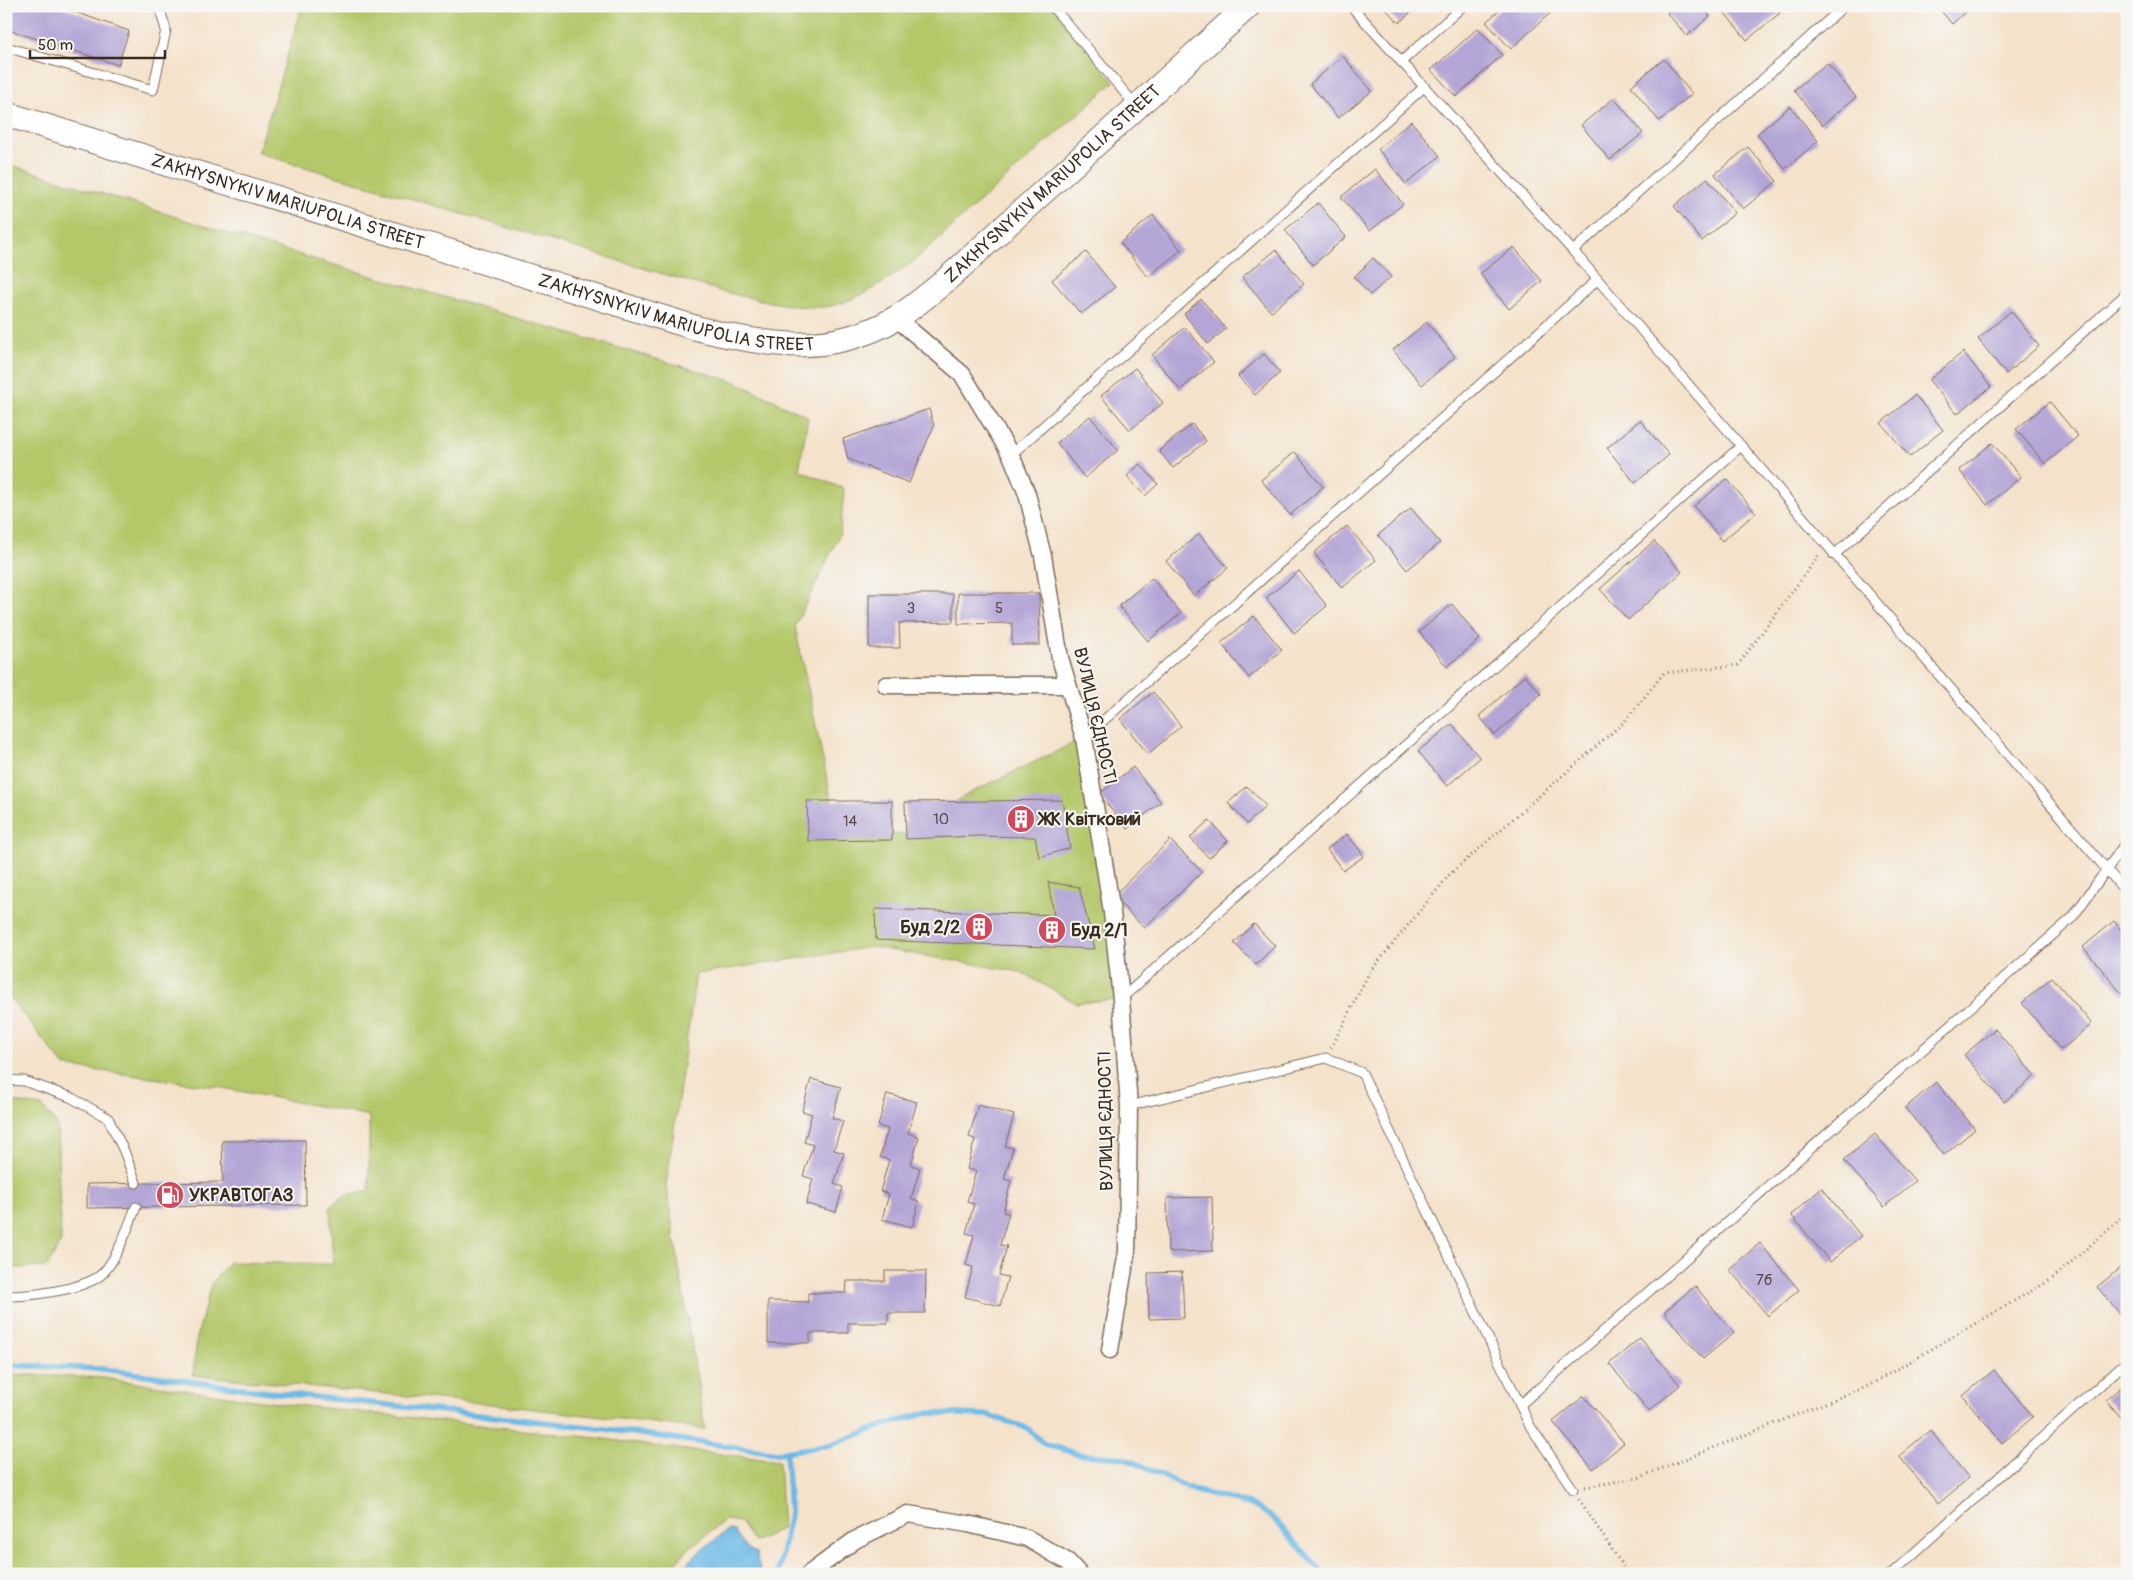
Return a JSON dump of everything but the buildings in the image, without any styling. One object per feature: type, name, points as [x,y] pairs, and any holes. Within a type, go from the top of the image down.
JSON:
[{"type":"main road","name":"ZAKHYSNYKIV MARIUPOLIA STREET","points":[[6,114],[686,325],[745,340],[791,345],[825,344],[864,334],[896,318],[945,281],[1248,6]]},
{"type":"street","name":"ВУЛИЦЯ ЄДНОСТІ","points":[[896,318],[962,374],[1011,455],[1027,494],[1042,556],[1060,658],[1084,738],[1112,912],[1129,1106],[1127,1251],[1110,1350]]},
{"type":"street","points":[[886,685],[1068,685]]},
{"type":"street","points":[[809,1574],[855,1540],[908,1514],[968,1524],[1027,1538],[1068,1562],[1079,1574]]},
{"type":"lane","points":[[6,47],[153,90],[166,30],[159,6]]},
{"type":"lane","points":[[1052,6],[1137,107]]},
{"type":"lane","points":[[1351,6],[1573,251],[2127,893]]},
{"type":"lane","points":[[1401,62],[1463,6]]},
{"type":"lane","points":[[1573,251],[1844,6]]},
{"type":"lane","points":[[1011,455],[1424,87]]},
{"type":"lane","points":[[1084,738],[1597,280]]},
{"type":"lane","points":[[1834,555],[2127,293]]},
{"type":"lane","points":[[1121,999],[1741,446]]},
{"type":"lane","points":[[1520,1405],[2072,918],[2127,841]]},
{"type":"lane","points":[[1129,1106],[1326,1058],[1362,1073],[1530,1426],[1573,1489]]},
{"type":"lane","points":[[6,1080],[24,1082],[70,1097],[108,1118],[124,1151],[136,1183]]},
{"type":"lane","points":[[6,1296],[42,1294],[77,1286],[102,1274],[120,1246],[136,1207]]},
{"type":"lane","points":[[1891,1574],[2127,1361]]},
{"type":"path","points":[[1326,1058],[1368,973],[1450,874],[1624,722],[1664,673],[1738,665],[1826,546]]},
{"type":"path","points":[[1628,1574],[1573,1489],[1638,1478],[1868,1386],[2052,1279],[2127,1213]]},
{"type":"green space","points":[[302,6],[1052,6],[1114,82],[910,264],[868,291],[844,302],[822,307],[798,306],[727,293],[258,153]]},
{"type":"green space","points":[[14,166],[259,243],[736,382],[808,417],[799,470],[844,489],[840,534],[795,626],[838,832],[910,835],[964,796],[1084,738],[1121,999],[1076,1003],[1021,972],[872,947],[696,974],[666,1185],[705,1429],[500,1405],[193,1375],[197,1337],[211,1284],[229,1262],[333,1264],[330,1207],[345,1195],[369,1191],[369,1116],[218,1087],[64,1066],[6,993],[6,173]]},
{"type":"green space","points":[[15,1102],[42,1106],[57,1125],[61,1242],[47,1267],[13,1268],[6,1263],[6,1106]]},
{"type":"green space","points":[[6,1374],[103,1378],[268,1402],[597,1438],[779,1461],[783,1528],[754,1542],[740,1522],[725,1520],[689,1548],[665,1574],[6,1574]]},
{"type":"water","points":[[728,1530],[734,1531],[746,1547],[756,1553],[761,1574],[678,1574],[695,1555]]},
{"type":"waterway","points":[[6,1365],[103,1369],[269,1392],[598,1428],[777,1453],[830,1445],[885,1425],[926,1413],[988,1415],[1027,1428],[1044,1444],[1083,1455],[1124,1458],[1196,1491],[1252,1505],[1272,1517],[1324,1574]]},
{"type":"waterway","points":[[778,1574],[790,1514],[786,1451]]},
{"type":"place","name":"ЖК Квітковий","points":[[1021,819]]},
{"type":"place","name":"Буд 2/2","points":[[979,927]]},
{"type":"place","name":"Буд 2/1","points":[[1052,930]]},
{"type":"place","name":"УКРАВТОГАЗ","points":[[170,1195]]}]
